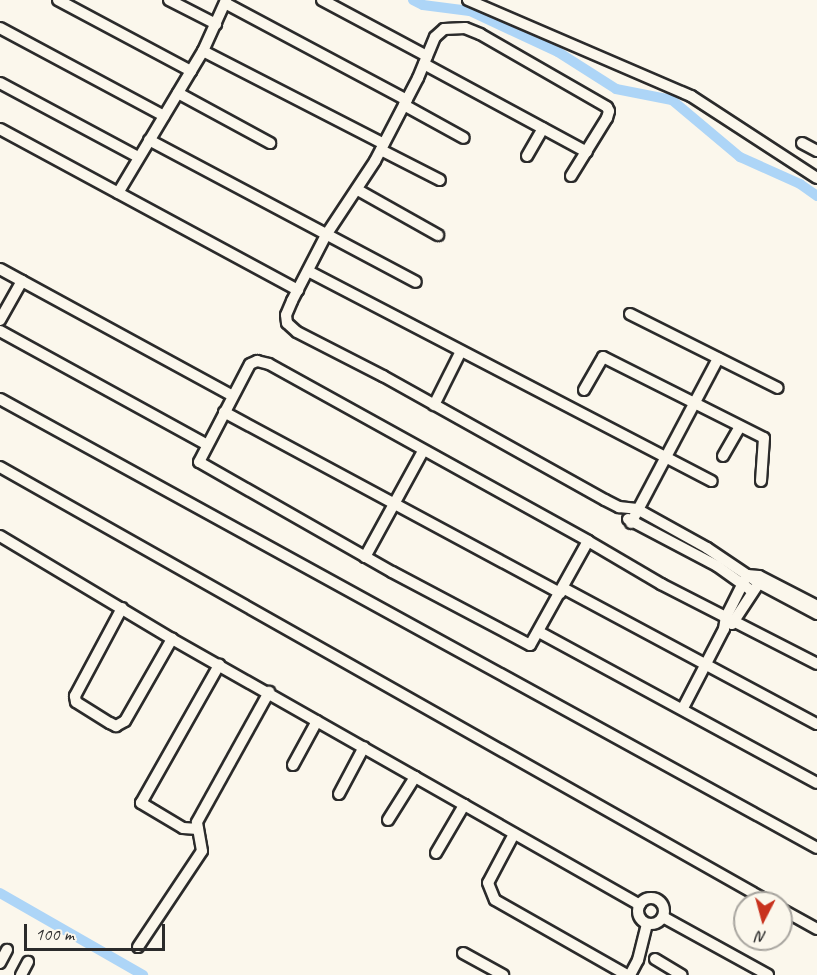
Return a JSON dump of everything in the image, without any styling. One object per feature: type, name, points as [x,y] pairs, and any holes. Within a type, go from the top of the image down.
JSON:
[{"type":"street","points":[[58,0],[191,71]]},
{"type":"street","points":[[169,0],[216,24]]},
{"type":"street","points":[[322,0],[587,152]]},
{"type":"street","points":[[468,0],[691,96],[817,178]]},
{"type":"street","points":[[118,193],[203,51],[226,1],[464,138]]},
{"type":"street","points":[[571,176],[609,111],[601,102],[465,28],[454,26],[438,32],[383,147],[358,190],[326,235],[286,315],[287,323],[297,332],[619,507],[637,509],[719,561],[755,587],[817,614]]},
{"type":"street","points":[[0,28],[164,116]]},
{"type":"street","points":[[203,51],[440,180]]},
{"type":"street","points":[[0,83],[138,157]]},
{"type":"street","points":[[178,93],[270,143]]},
{"type":"street","points":[[527,156],[543,128]]},
{"type":"street","points":[[0,129],[298,290]]},
{"type":"street","points":[[149,140],[416,282]]},
{"type":"street","points":[[802,143],[817,151]]},
{"type":"street","points":[[358,190],[438,235]]},
{"type":"street","points":[[0,269],[233,396]]},
{"type":"street","points":[[308,271],[668,456],[712,482]]},
{"type":"street","points":[[0,320],[22,281]]},
{"type":"street","points":[[630,314],[777,388]]},
{"type":"street","points":[[0,332],[207,445]]},
{"type":"street","points":[[434,405],[461,351]]},
{"type":"street","points":[[584,390],[603,357],[764,438],[761,481]]},
{"type":"street","points":[[631,523],[717,359]]},
{"type":"street","points":[[588,541],[534,642],[525,643],[365,557],[202,466],[199,462],[250,364],[257,362],[269,364],[731,620],[817,664]]},
{"type":"street","points":[[0,399],[817,848]]},
{"type":"street","points":[[224,412],[394,504],[706,664],[817,724]]},
{"type":"street","points":[[723,456],[740,426]]},
{"type":"street","points":[[365,557],[423,451]]},
{"type":"street","points":[[0,467],[750,891]]},
{"type":"street","points":[[619,507],[631,523],[719,561]]},
{"type":"street","points":[[0,536],[172,639],[269,692],[640,905]]},
{"type":"street","points":[[744,578],[759,576],[817,606]]},
{"type":"street","points":[[731,620],[744,578]]},
{"type":"street","points":[[683,708],[724,630],[755,587]]},
{"type":"street","points":[[122,608],[75,696],[76,702],[116,726],[125,721],[172,639]]},
{"type":"street","points":[[539,632],[683,708],[817,783]]},
{"type":"street","points":[[198,829],[183,828],[141,803],[219,665]]},
{"type":"street","points":[[138,947],[202,851],[197,822],[269,692]]},
{"type":"street","points":[[293,765],[317,721]]},
{"type":"street","points":[[339,794],[364,747]]},
{"type":"street","points":[[388,820],[415,777]]},
{"type":"street","points":[[436,853],[464,805]]},
{"type":"street","points":[[513,834],[488,883],[495,900],[628,975],[638,960],[647,924]]},
{"type":"street","points":[[655,898],[664,906],[663,917],[656,924],[647,924],[639,916],[640,905],[644,900],[655,898]]},
{"type":"street","points":[[793,916],[817,929]]},
{"type":"street","points":[[663,917],[768,975]]},
{"type":"street","points":[[0,963],[7,950]]},
{"type":"street","points":[[463,953],[503,975]]},
{"type":"street","points":[[655,959],[682,975]]},
{"type":"street","points":[[21,975],[28,962]]},
{"type":"waterway","points":[[413,0],[423,5],[470,11],[558,52],[616,89],[672,100],[740,157],[800,184],[817,196]]},
{"type":"waterway","points":[[0,893],[143,975]]}]
